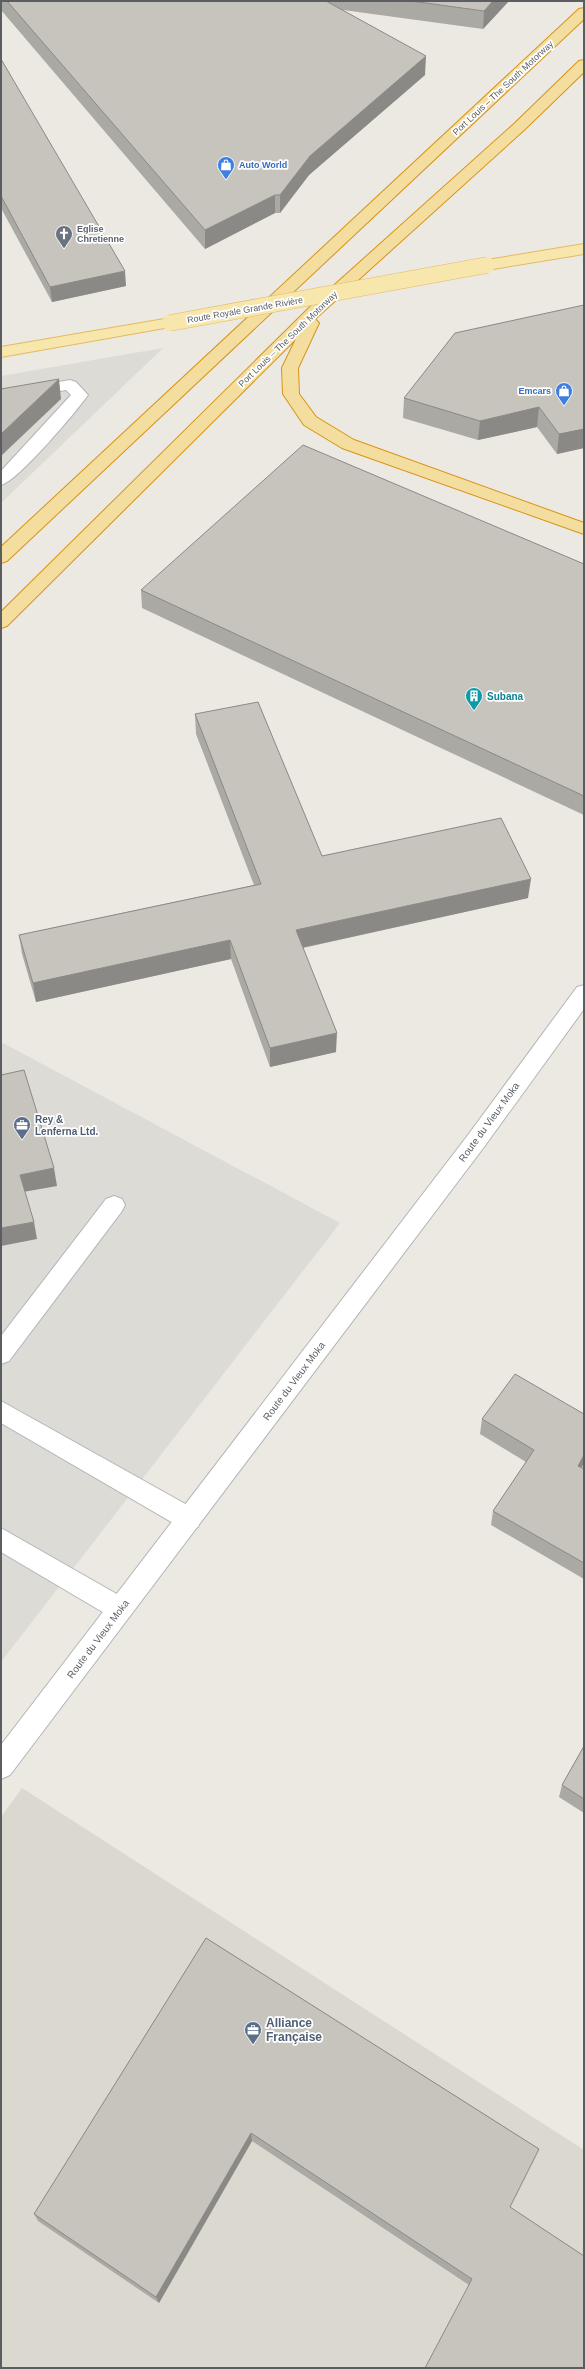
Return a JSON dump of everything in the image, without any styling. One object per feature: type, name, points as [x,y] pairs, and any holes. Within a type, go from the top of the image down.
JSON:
[{"type":"highway","name":"Port Louis – The South Motorway","points":[[1,557],[584,12]]},
{"type":"highway","name":"Port Louis – The South Motorway","points":[[1,622],[318,309],[519,127],[584,64]]},
{"type":"highway","points":[[318,309],[290,368],[291,394],[310,421],[348,444],[584,529]]},
{"type":"main road","name":"Route Royale Grande Rivière","points":[[1,352],[170,324],[487,265],[584,249]]},
{"type":"main road","points":[[1,397],[70,386],[80,395],[25,457],[1,480]]},
{"type":"main road","name":"Route du Vieux Moka","points":[[1,1766],[471,1148],[584,993]]},
{"type":"main road","points":[[1,1354],[114,1205]]},
{"type":"main road","points":[[1,1412],[189,1519]]},
{"type":"main road","points":[[1,1539],[120,1609]]},
{"type":"shaded area","points":[[163,348],[1,503],[1,376]]},
{"type":"shaded area","points":[[1,1042],[340,1223],[1,1662]]},
{"type":"shaded area","points":[[22,1788],[584,2150],[584,2368],[1,2368],[1,1817]]},
{"type":"building","points":[[7,1],[326,1],[426,56],[310,156],[280,195],[275,195],[205,230]]},
{"type":"building","points":[[411,1],[493,1],[484,11]]},
{"type":"building","points":[[1,59],[125,271],[50,287],[1,196]]},
{"type":"building","points":[[584,305],[584,429],[559,434],[539,407],[480,421],[404,398],[455,333]]},
{"type":"building","points":[[59,379],[1,434],[1,389]]},
{"type":"building","name":"Subana","points":[[303,445],[584,564],[584,796],[141,590]]},
{"type":"building","points":[[258,702],[322,856],[501,818],[531,879],[296,930],[337,1033],[270,1048],[230,940],[33,983],[19,935],[261,884],[195,714]]},
{"type":"building","name":"Rey & Lenferna Ltd.","points":[[24,1070],[54,1168],[20,1175],[34,1222],[1,1228],[1,1075]]},
{"type":"building","points":[[515,1374],[584,1414],[584,1455],[578,1466],[584,1469],[584,1563],[493,1511],[534,1450],[482,1419]]},
{"type":"building","points":[[584,1746],[584,1799],[562,1785]]},
{"type":"building","name":"Alliance Française","points":[[206,1938],[539,2149],[510,2207],[584,2256],[584,2368],[425,2368],[472,2279],[251,2133],[156,2297],[34,2214]]},
{"type":"place","name":"Auto World","points":[[226,180]]},
{"type":"place","name":"Eglise Chretienne","points":[[64,249]]},
{"type":"place","name":"Emcars","points":[[564,406]]},
{"type":"place","name":"Subana","points":[[474,711]]},
{"type":"place","name":"Rey & Lenferna Ltd.","points":[[22,1140]]},
{"type":"place","name":"Alliance Française","points":[[253,2045]]}]
